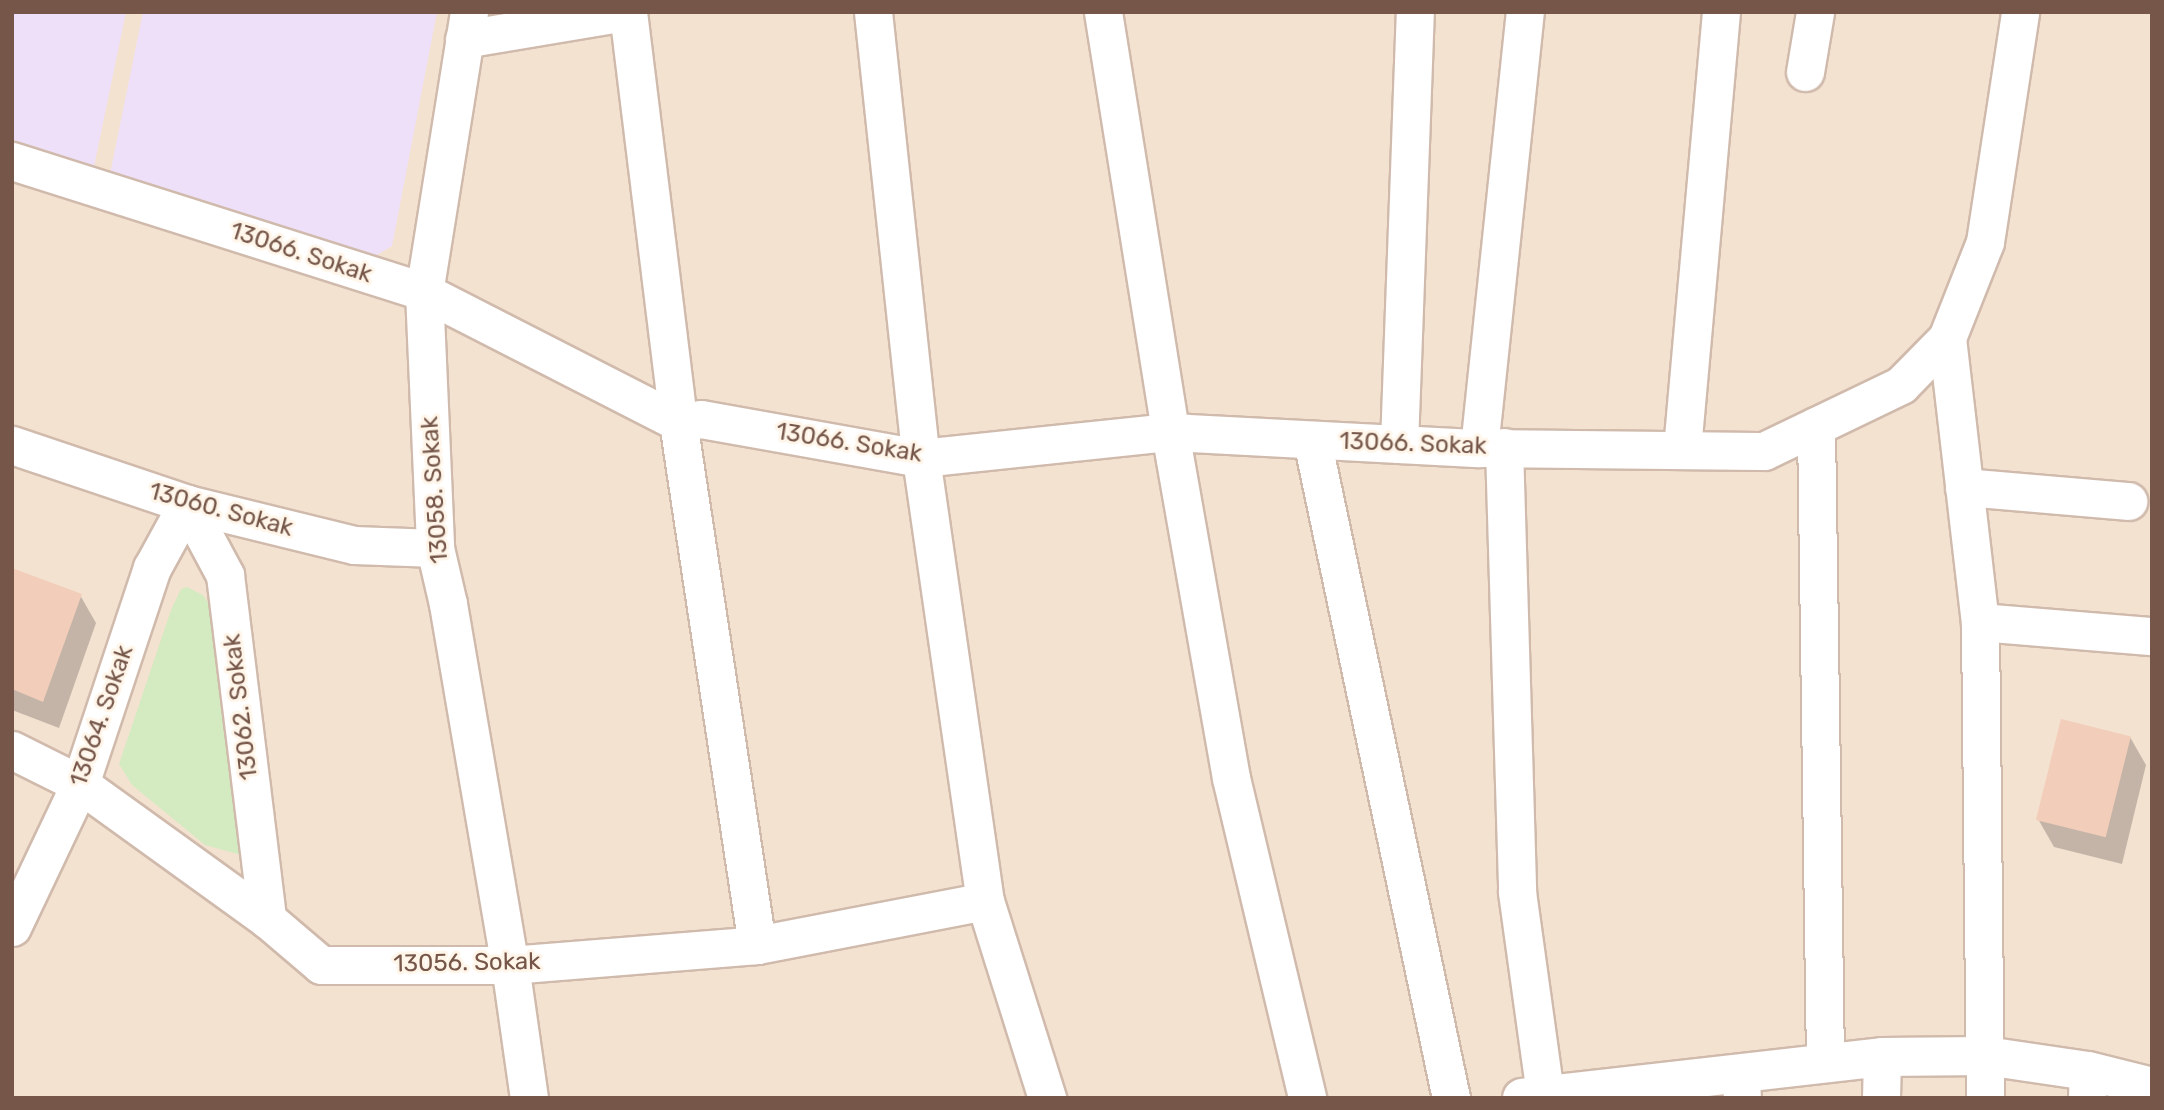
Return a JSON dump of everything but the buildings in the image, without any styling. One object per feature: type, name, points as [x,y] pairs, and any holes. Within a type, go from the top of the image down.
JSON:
[{"type":"main road","points":[[1554,1096],[1741,1085],[1825,1063],[1882,1057],[1986,1056],[2088,1084],[2152,1087]]},
{"type":"street","points":[[467,26],[626,12],[678,422],[757,945]]},
{"type":"street","points":[[873,12],[921,458],[985,901],[1047,1098]]},
{"type":"street","points":[[1102,12],[1170,432],[1231,778],[1307,1098]]},
{"type":"street","points":[[1399,443],[1415,12]]},
{"type":"street","points":[[1525,12],[1492,447],[1517,892],[1554,1096]]},
{"type":"street","points":[[1682,449],[1721,12]]},
{"type":"street","points":[[1805,72],[1815,12]]},
{"type":"street","points":[[1985,1098],[1980,622],[1947,338],[1985,242],[2020,12]]},
{"type":"street","name":"13058. Sokak","points":[[467,26],[424,292],[435,548],[448,604],[510,965],[529,1098]]},
{"type":"street","name":"13066. Sokak","points":[[12,161],[424,292],[678,422],[701,419],[921,458],[1170,432],[1492,447],[1764,451],[1901,385],[1947,338]]},
{"type":"street","points":[[1816,426],[1825,1063]]},
{"type":"street","points":[[1312,440],[1451,1098]]},
{"type":"street","name":"13060. Sokak","points":[[12,445],[187,504],[354,545],[435,548]]},
{"type":"street","points":[[1964,487],[2128,500]]},
{"type":"street","name":"13064. Sokak","points":[[12,927],[80,784],[152,568],[187,504]]},
{"type":"street","name":"13062. Sokak","points":[[187,504],[225,575],[267,919]]},
{"type":"street","points":[[1980,622],[2152,636]]},
{"type":"street","name":"13056. Sokak","points":[[12,750],[80,784],[267,919],[321,965],[510,965],[757,945],[985,901]]},
{"type":"street","points":[[1881,1098],[1882,1057]]},
{"type":"shaded area","points":[[12,12],[2152,12],[2152,1098],[12,1098]]},
{"type":"shaded area","points":[[12,12],[126,12],[92,176],[12,150]]},
{"type":"shaded area","points":[[143,12],[437,12],[392,246],[375,256],[176,201],[109,179]]},
{"type":"green space","points":[[187,587],[203,595],[214,612],[241,855],[205,845],[132,785],[119,764],[171,610],[181,589]]}]
